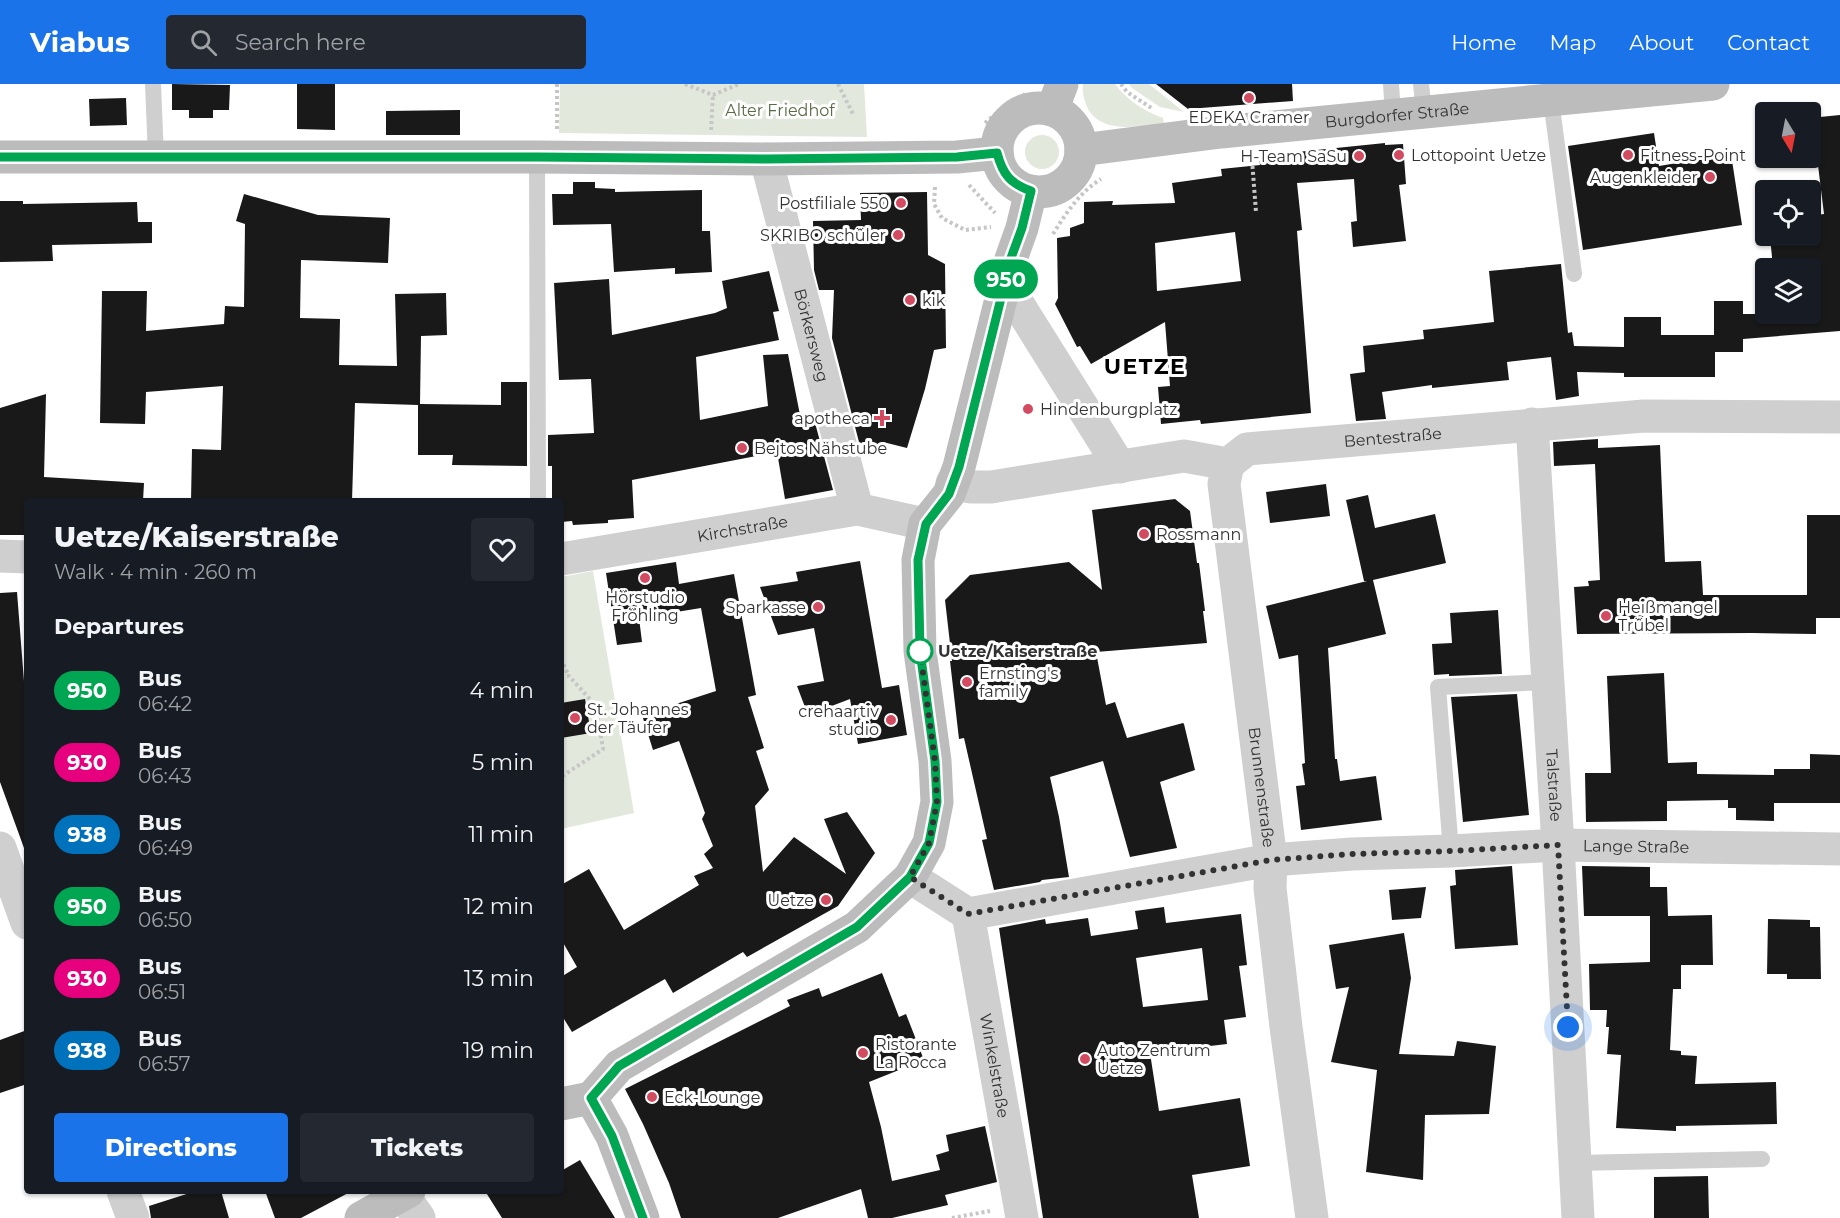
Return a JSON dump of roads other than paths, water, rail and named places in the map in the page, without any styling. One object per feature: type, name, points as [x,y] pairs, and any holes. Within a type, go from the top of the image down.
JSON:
[{"type":"street","name":"Burgdorfer Straße","points":[[1082,150],[1250,129],[1407,99],[1551,100],[1707,84]]},
{"type":"street","points":[[1057,97],[1064,116],[1080,137],[1082,150],[1080,162],[1066,182],[1055,189],[1043,192],[1031,191],[1018,186],[1008,178],[1000,166],[997,153],[998,140],[1004,127],[1013,117],[1025,110],[1039,108],[1057,97]]},
{"type":"street","points":[[0,157],[766,159],[957,157],[997,153]]},
{"type":"street","name":"Börkersweg","points":[[766,159],[857,509]]},
{"type":"street","points":[[643,1218],[612,1136],[576,1101],[619,1066],[857,927],[910,877],[929,843],[937,802],[935,761],[920,651],[918,560],[926,524],[949,494],[959,467],[1002,293],[1031,191]]},
{"type":"street","points":[[1002,293],[1018,304],[1120,467]]},
{"type":"street","name":"Bentestraße","points":[[1228,464],[1247,449],[1532,424],[1644,416],[1840,417]]},
{"type":"street","name":"Talstraße","points":[[1532,424],[1578,1218]]},
{"type":"street","points":[[952,483],[970,487],[991,487],[1184,456],[1228,464]]},
{"type":"street","name":"Brunnenstraße","points":[[1228,464],[1224,484],[1271,860],[1270,888],[1281,981],[1312,1218]]},
{"type":"street","name":"Kirchstraße","points":[[564,558],[857,509],[926,524]]},
{"type":"street","points":[[0,556],[24,557]]},
{"type":"street","name":"Lange Straße","points":[[968,914],[1271,860],[1558,845],[1840,849]]},
{"type":"street","points":[[0,848],[24,915]]},
{"type":"street","points":[[910,877],[968,914]]},
{"type":"street","name":"Winkelstraße","points":[[968,914],[1021,1212]]},
{"type":"street","points":[[124,1194],[133,1218]]},
{"type":"street","points":[[361,1218],[408,1199]]},
{"type":"lane","points":[[153,84],[156,157]]},
{"type":"lane","points":[[1551,100],[1574,274]]},
{"type":"lane","points":[[538,498],[542,157]]},
{"type":"lane","points":[[1452,851],[1438,687],[1548,682]]},
{"type":"lane","points":[[1575,1163],[1762,1159]]},
{"type":"place","name":"EDEKA Cramer","points":[[1249,98]]},
{"type":"place","name":"Lottopoint Uetze","points":[[1399,155]]},
{"type":"place","name":"Fitness-Point","points":[[1628,155]]},
{"type":"place","name":"H-Team SaSu","points":[[1359,156]]},
{"type":"place","name":"Augenkleider","points":[[1710,177]]},
{"type":"place","name":"Postfiliale 550","points":[[901,203]]},
{"type":"place","name":"SKRIBO schüler","points":[[898,235]]},
{"type":"place","name":"kik","points":[[910,300]]},
{"type":"place","name":"Hindenburgplatz","points":[[1028,409]]},
{"type":"place","name":"apotheca","points":[[882,418]]},
{"type":"place","name":"Bejtos Nähstube","points":[[742,448]]},
{"type":"place","name":"Rossmann","points":[[1144,534]]},
{"type":"place","name":"Hörstudio Fröhling","points":[[645,578]]},
{"type":"place","name":"Sparkasse","points":[[818,607]]},
{"type":"place","name":"Heißmangel Trübel","points":[[1606,616]]},
{"type":"place","name":"Uetze/Kaiserstraße","points":[[920,651]]},
{"type":"place","name":"Ernsting's family","points":[[967,682]]},
{"type":"place","name":"St. Johannes der Täufer","points":[[575,718]]},
{"type":"place","name":"crehaartiv studio","points":[[891,720]]},
{"type":"place","name":"Uetze","points":[[826,900]]},
{"type":"place","name":"Ristorante La Rocca","points":[[863,1053]]},
{"type":"place","name":"Auto Zentrum Uetze","points":[[1085,1059]]},
{"type":"place","name":"Eck-Lounge","points":[[652,1097]]},
{"type":"district","name":"UETZE","points":[[1145,366]]},
{"type":"park label","name":"Alter Friedhof","points":[[780,110]]}]
